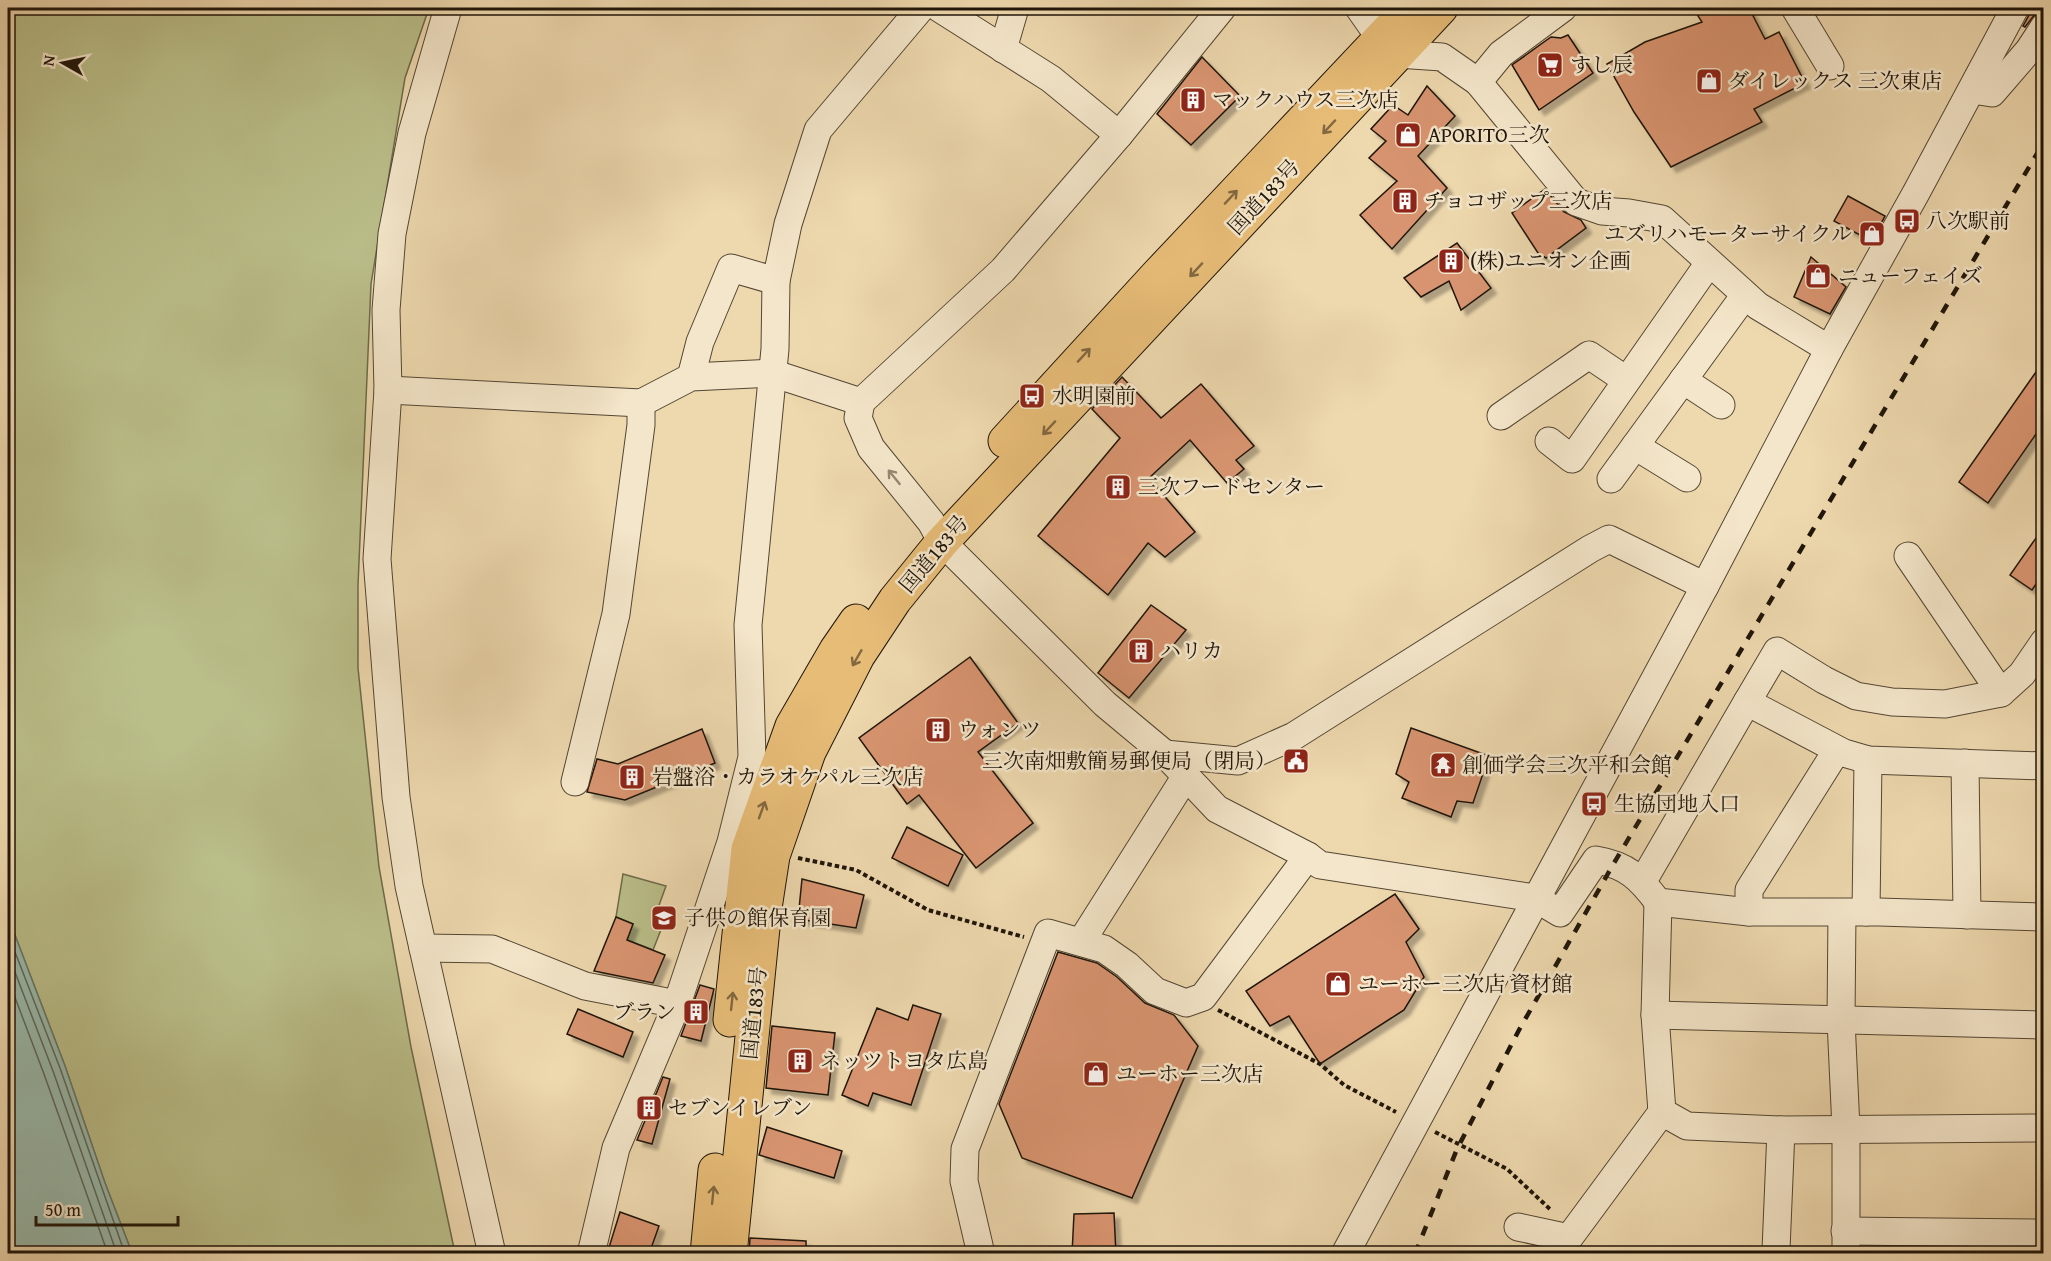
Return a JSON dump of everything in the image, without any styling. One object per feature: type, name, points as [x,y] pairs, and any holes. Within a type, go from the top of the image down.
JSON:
[{"type":"highway","name":"国道183号","points":[[1388,46],[1409,8]]},
{"type":"highway","name":"国道183号","points":[[706,1254],[751,849],[809,752],[858,656],[896,600],[936,532],[1388,46],[1441,8]]},
{"type":"highway","name":"国道183号","points":[[730,1254],[762,943],[751,849]]},
{"type":"street","points":[[448,8],[412,133],[392,234],[386,310],[388,390],[377,559],[396,797],[409,886],[492,1254]]},
{"type":"street","points":[[591,1254],[616,1148],[677,1004],[751,849],[752,758],[748,625],[775,350],[776,281],[788,224],[818,130],[921,8]]},
{"type":"street","points":[[939,8],[1051,79],[1119,135]]},
{"type":"street","points":[[1003,49],[1016,8]]},
{"type":"street","points":[[1222,8],[1119,135],[1004,270],[861,402],[858,418],[871,448],[936,532],[1105,704],[1166,754],[1217,809],[1308,856],[1320,865],[1535,898],[1560,913],[1596,860],[1614,863],[1651,892],[1749,912],[2043,917]]},
{"type":"street","points":[[1359,8],[1388,46],[1442,57],[1478,82],[1576,202],[1602,211],[1662,219],[1758,306],[1829,350]]},
{"type":"street","points":[[1478,82],[1501,54],[1563,8]]},
{"type":"street","points":[[1795,8],[1830,66]]},
{"type":"street","points":[[1345,1254],[1705,586],[1829,350],[1972,90],[2005,14]]},
{"type":"street","points":[[1972,90],[1992,93],[2032,62],[2043,27]]},
{"type":"street","points":[[1549,441],[1572,459],[1709,262]]},
{"type":"street","points":[[691,377],[700,342],[731,268],[776,281]]},
{"type":"street","points":[[1611,479],[1745,295]]},
{"type":"street","points":[[1501,416],[1589,355],[1626,380]]},
{"type":"street","points":[[388,390],[641,403],[691,377],[772,374],[861,402]]},
{"type":"street","points":[[1683,380],[1721,405]]},
{"type":"street","points":[[576,782],[616,614],[641,425],[641,403]]},
{"type":"street","points":[[1635,446],[1687,478]]},
{"type":"street","points":[[1166,754],[1238,761],[1294,736],[1580,555],[1609,539],[1705,586]]},
{"type":"street","points":[[1908,556],[2001,693]]},
{"type":"street","points":[[1518,1227],[1569,1238],[1662,1112],[1655,1015],[1651,892],[1747,702],[1777,651],[1824,680],[1856,696],[1892,702],[1945,704],[2001,693],[2022,674],[2043,642]]},
{"type":"street","points":[[1747,702],[1837,750],[1868,760],[2043,766]]},
{"type":"street","points":[[1749,912],[1749,890],[1837,750]]},
{"type":"street","points":[[1868,760],[1841,1020],[1846,1129],[1845,1242],[2043,1233]]},
{"type":"street","points":[[1965,763],[1967,915]]},
{"type":"street","points":[[1081,942],[1186,776]]},
{"type":"street","points":[[981,1254],[964,1181],[965,1149],[1048,933],[1104,948],[1127,965],[1155,991],[1186,1003],[1203,997],[1308,856]]},
{"type":"street","points":[[423,948],[492,950],[585,986],[677,1004]]},
{"type":"street","points":[[1655,1015],[2043,1025]]},
{"type":"street","points":[[1662,1112],[1687,1126],[1781,1130],[2043,1128]]},
{"type":"street","points":[[1776,1250],[1781,1130]]},
{"type":"path","points":[[1416,1122],[1507,1169],[1574,1231]]},
{"type":"green space","points":[[8,8],[429,8],[405,78],[371,284],[358,585],[358,668],[379,867],[411,1047],[455,1253],[132,1253],[105,1183],[65,1066],[8,917]]},
{"type":"green space","points":[[623,874],[666,886],[658,908],[668,912],[653,950],[627,940],[633,924],[616,917]]},
{"type":"water","points":[[8,917],[65,1066],[105,1183],[132,1253],[8,1253]]},
{"type":"building","points":[[1693,8],[1749,8],[1765,39],[1779,32],[1805,83],[1754,109],[1762,122],[1671,167],[1634,112],[1607,64],[1645,42],[1702,22]]},
{"type":"building","points":[[2033,8],[2043,8],[2043,11],[2036,13],[2025,27],[2023,26]]},
{"type":"building","name":"すし辰","points":[[1568,35],[1593,73],[1539,110],[1512,65],[1551,37],[1561,38]]},
{"type":"building","name":"マックハウス三次店","points":[[1202,57],[1240,96],[1191,145],[1157,114]]},
{"type":"building","points":[[1427,86],[1455,116],[1418,156],[1447,188],[1392,249],[1360,215],[1397,181],[1369,158],[1386,141],[1371,129],[1393,105],[1408,115]]},
{"type":"building","points":[[1545,189],[1564,212],[1581,220],[1586,228],[1546,258],[1538,253],[1512,213]]},
{"type":"building","name":"ユズリハモーターサイクル","points":[[1848,196],[1885,216],[1871,241],[1834,221]]},
{"type":"building","name":"(株)ユニオン企画","points":[[1457,243],[1491,288],[1461,310],[1449,281],[1421,297],[1404,278]]},
{"type":"building","name":"ニューフェイズ","points":[[1811,257],[1846,287],[1830,314],[1794,297]]},
{"type":"building","points":[[2043,362],[2043,424],[1988,503],[1959,482]]},
{"type":"building","points":[[1122,377],[1161,418],[1201,384],[1254,446],[1236,460],[1244,469],[1227,483],[1190,440],[1149,478],[1195,532],[1165,557],[1148,543],[1108,595],[1038,536],[1120,438],[1092,409]]},
{"type":"building","points":[[2043,528],[2043,574],[2032,590],[2010,575]]},
{"type":"building","name":"ハリカ","points":[[1151,605],[1186,630],[1129,698],[1098,673]]},
{"type":"building","name":"ウォンツ","points":[[970,657],[1018,723],[978,752],[1033,823],[976,868],[919,795],[907,804],[859,738]]},
{"type":"building","name":"創価学会三次平和会館","points":[[1411,728],[1489,756],[1473,803],[1457,801],[1451,817],[1402,798],[1409,782],[1396,774]]},
{"type":"building","name":"岩盤浴・カラオケパル三次店","points":[[702,729],[715,763],[625,800],[587,792],[597,759],[618,764]]},
{"type":"building","points":[[907,827],[963,855],[948,886],[892,858]]},
{"type":"building","points":[[802,879],[864,895],[856,928],[798,919]]},
{"type":"building","name":"ユーホー三次店 資材館","points":[[1395,894],[1419,929],[1406,942],[1424,977],[1404,1010],[1320,1064],[1289,1016],[1270,1026],[1246,991]]},
{"type":"building","points":[[616,917],[633,924],[627,940],[665,955],[653,983],[594,971]]},
{"type":"building","name":"ユーホー三次店","points":[[1058,952],[1097,963],[1117,977],[1145,1003],[1174,1015],[1198,1046],[1132,1198],[1022,1158],[999,1104]]},
{"type":"building","name":"ブラン","points":[[700,985],[714,989],[701,1041],[681,1036]]},
{"type":"building","points":[[913,1005],[941,1014],[911,1105],[873,1093],[868,1106],[842,1095],[877,1008],[908,1020]]},
{"type":"building","points":[[578,1009],[633,1032],[623,1057],[567,1034]]},
{"type":"building","name":"ネッツトヨタ広島","points":[[772,1026],[835,1033],[828,1095],[766,1088]]},
{"type":"building","points":[[663,1077],[670,1079],[652,1144],[637,1140]]},
{"type":"building","points":[[767,1127],[842,1151],[834,1178],[759,1155]]},
{"type":"building","points":[[620,1212],[659,1226],[649,1254],[607,1254]]},
{"type":"building","points":[[1114,1213],[1116,1254],[1072,1254],[1074,1214]]},
{"type":"building","points":[[750,1238],[806,1241],[806,1254],[749,1254]]},
{"type":"railway","points":[[1415,1254],[1457,1149],[1519,1030],[1614,863],[2044,142]]},
{"type":"place","name":"すし辰","points":[[1550,65]]},
{"type":"place","name":"ダイレックス 三次東店","points":[[1709,81]]},
{"type":"place","name":"マックハウス三次店","points":[[1193,100]]},
{"type":"place","name":"APORITO三次","points":[[1408,135]]},
{"type":"place","name":"チョコザップ三次店","points":[[1405,201]]},
{"type":"place","name":"八次駅前","points":[[1907,221]]},
{"type":"place","name":"ユズリハモーターサイクル","points":[[1872,234]]},
{"type":"place","name":"(株)ユニオン企画","points":[[1451,261]]},
{"type":"place","name":"ニューフェイズ","points":[[1818,276]]},
{"type":"place","name":"水明園前","points":[[1032,396]]},
{"type":"place","name":"三次フードセンター","points":[[1118,487]]},
{"type":"place","name":"ハリカ","points":[[1141,651]]},
{"type":"place","name":"ウォンツ","points":[[938,730]]},
{"type":"place","name":"三次南畑敷簡易郵便局（閉局）","points":[[1296,761]]},
{"type":"place","name":"創価学会三次平和会館","points":[[1443,765]]},
{"type":"place","name":"岩盤浴・カラオケパル三次店","points":[[632,777]]},
{"type":"place","name":"生協団地入口","points":[[1594,804]]},
{"type":"place","name":"子供の館保育園","points":[[664,918]]},
{"type":"place","name":"ユーホー三次店 資材館","points":[[1338,984]]},
{"type":"place","name":"ブラン","points":[[696,1012]]},
{"type":"place","name":"ネッツトヨタ広島","points":[[800,1061]]},
{"type":"place","name":"ユーホー三次店","points":[[1096,1074]]},
{"type":"place","name":"セブンイレブン","points":[[649,1108]]}]
